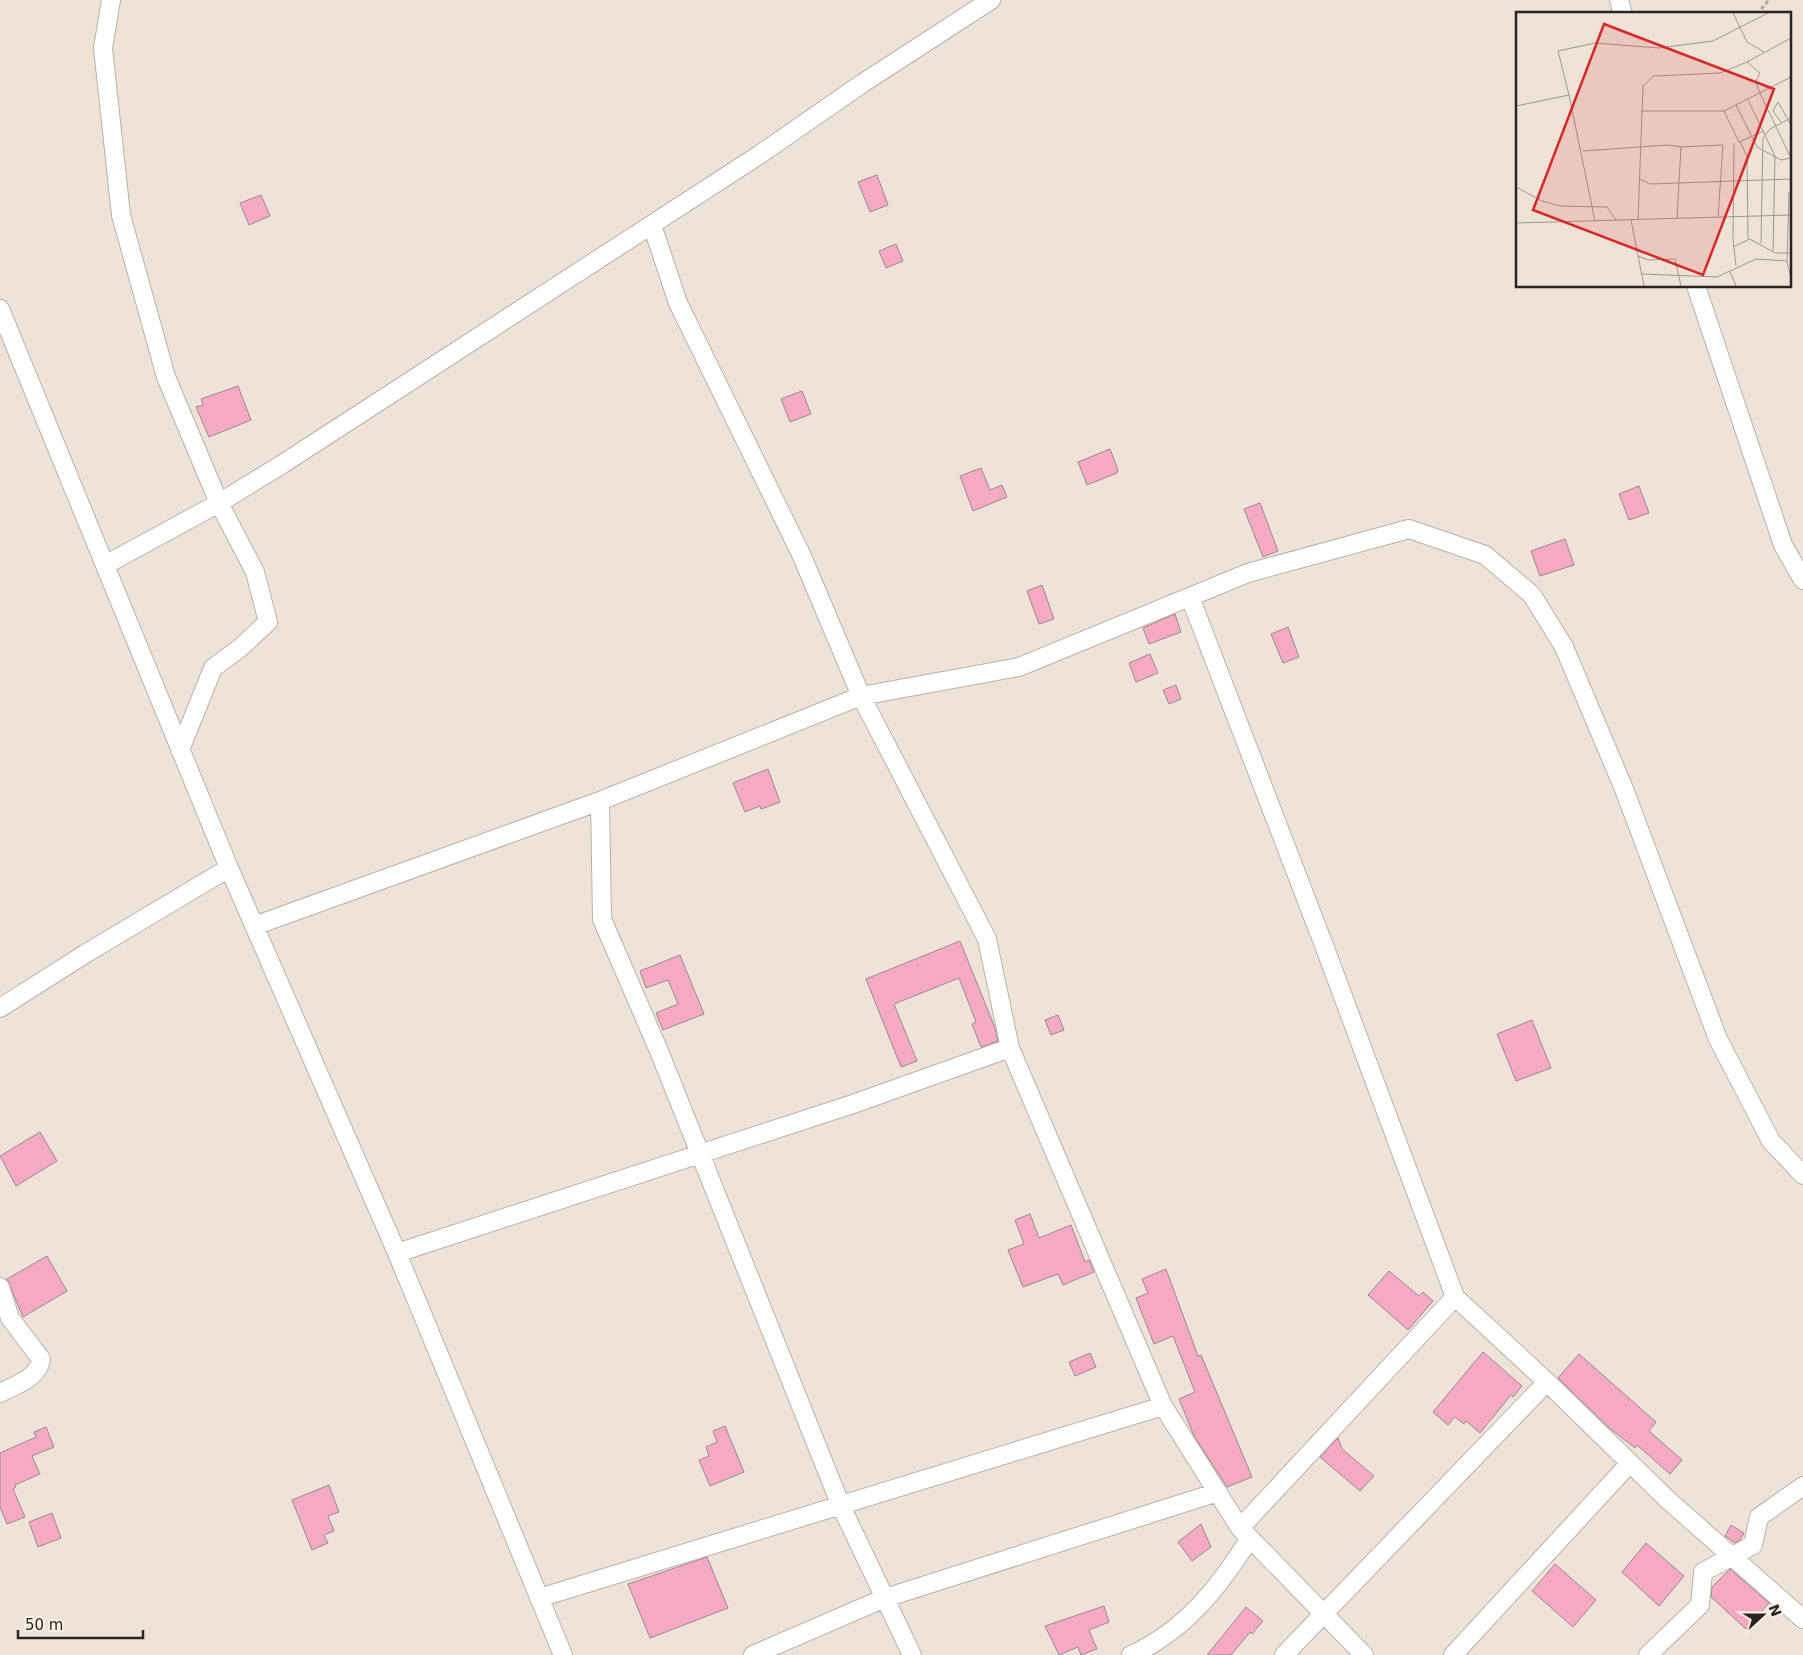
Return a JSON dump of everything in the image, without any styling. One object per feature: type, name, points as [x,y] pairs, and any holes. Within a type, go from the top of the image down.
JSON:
[{"type":"street","points":[[111,0],[103,48],[121,215],[166,377],[219,503],[255,572],[268,622],[240,648],[213,668],[180,750]]},
{"type":"street","points":[[105,565],[219,503],[282,466],[652,225],[991,0]]},
{"type":"street","points":[[652,225],[678,303],[801,554],[861,696],[987,939],[1010,1048],[1164,1406],[1245,1533],[1364,1655]]},
{"type":"street","points":[[1697,288],[1782,545],[1803,580]]},
{"type":"street","points":[[0,309],[229,868],[397,1253],[563,1655]]},
{"type":"street","points":[[254,926],[600,801],[861,696],[1019,667],[1248,573],[1409,529],[1484,555],[1532,595],[1568,656],[1624,789],[1718,1039],[1770,1141],[1803,1175]]},
{"type":"street","points":[[1190,597],[1326,948],[1455,1297],[1547,1382],[1630,1463],[1803,1619]]},
{"type":"street","points":[[600,801],[602,919],[659,1051],[841,1506],[912,1655]]},
{"type":"street","points":[[0,1008],[85,954],[229,868]]},
{"type":"street","points":[[397,1253],[853,1104],[1010,1048]]},
{"type":"street","points":[[0,1287],[10,1318],[41,1359],[40,1366],[35,1373],[0,1393]]},
{"type":"street","points":[[1131,1655],[1155,1644],[1198,1608],[1222,1581],[1245,1533],[1455,1297]]},
{"type":"street","points":[[1284,1655],[1547,1382]]},
{"type":"street","points":[[539,1598],[1164,1406]]},
{"type":"street","points":[[1453,1655],[1630,1463]]},
{"type":"street","points":[[1648,1655],[1700,1605],[1703,1572],[1753,1545],[1759,1517],[1803,1486]]},
{"type":"street","points":[[754,1655],[885,1598],[1218,1492]]},
{"type":"path","points":[[1760,12],[1769,0]]},
{"type":"building","points":[[877,175],[888,205],[870,212],[858,182]]},
{"type":"building","points":[[261,195],[270,216],[249,225],[240,203]]},
{"type":"building","points":[[896,244],[903,261],[886,268],[879,251]]},
{"type":"building","points":[[238,386],[251,420],[209,437],[196,407],[203,405],[201,399]]},
{"type":"building","points":[[802,391],[811,414],[790,422],[781,399]]},
{"type":"building","points":[[1110,449],[1118,470],[1117,473],[1087,485],[1078,462]]},
{"type":"building","points":[[981,468],[990,490],[1002,485],[1007,497],[973,511],[960,476]]},
{"type":"building","points":[[1639,486],[1649,513],[1629,520],[1619,494]]},
{"type":"building","points":[[1260,503],[1278,551],[1263,557],[1244,509]]},
{"type":"building","points":[[1565,539],[1574,565],[1540,576],[1531,551]]},
{"type":"building","points":[[1042,585],[1054,619],[1039,624],[1027,591]]},
{"type":"building","points":[[1175,614],[1181,632],[1149,644],[1143,628]]},
{"type":"building","points":[[1288,627],[1299,657],[1283,663],[1271,634]]},
{"type":"building","points":[[1150,654],[1158,673],[1136,682],[1129,663]]},
{"type":"building","points":[[1176,685],[1181,699],[1169,704],[1163,690]]},
{"type":"building","points":[[768,769],[780,802],[761,809],[760,806],[745,812],[733,783]]},
{"type":"building","points":[[960,941],[995,1028],[998,1041],[981,1047],[972,1024],[976,1022],[959,978],[894,1004],[917,1061],[901,1067],[866,979]]},
{"type":"building","points":[[680,955],[704,1014],[663,1030],[656,1013],[678,1004],[668,980],[646,988],[640,971]]},
{"type":"building","points":[[1058,1015],[1064,1030],[1051,1035],[1045,1020]]},
{"type":"building","points":[[1532,1020],[1551,1068],[1516,1081],[1497,1034]]},
{"type":"building","points":[[40,1132],[57,1161],[16,1186],[0,1156]]},
{"type":"building","points":[[1030,1214],[1039,1238],[1071,1225],[1085,1262],[1089,1260],[1094,1272],[1063,1285],[1058,1274],[1023,1287],[1008,1250],[1024,1244],[1015,1220]]},
{"type":"building","points":[[47,1256],[67,1291],[23,1317],[7,1279]]},
{"type":"building","points":[[1166,1269],[1198,1356],[1201,1355],[1252,1477],[1227,1487],[1194,1436],[1179,1399],[1195,1392],[1173,1336],[1154,1344],[1136,1298],[1148,1293],[1142,1279]]},
{"type":"building","points":[[1389,1271],[1419,1296],[1423,1292],[1433,1301],[1408,1330],[1368,1295]]},
{"type":"building","points":[[1483,1352],[1522,1386],[1513,1397],[1511,1395],[1480,1433],[1466,1421],[1464,1424],[1455,1417],[1448,1425],[1433,1412]]},
{"type":"building","points":[[1090,1353],[1096,1367],[1075,1376],[1069,1362]]},
{"type":"building","points":[[1579,1354],[1656,1422],[1649,1431],[1682,1460],[1670,1474],[1637,1445],[1635,1448],[1607,1426],[1558,1378]]},
{"type":"building","points":[[725,1426],[744,1472],[710,1486],[699,1460],[709,1456],[706,1447],[717,1442],[713,1431]]},
{"type":"building","points":[[46,1427],[54,1447],[32,1456],[40,1474],[15,1485],[16,1487],[13,1489],[25,1517],[7,1524],[0,1507],[0,1453],[36,1437],[34,1432]]},
{"type":"building","points":[[1338,1438],[1342,1449],[1374,1476],[1360,1491],[1320,1457]]},
{"type":"building","points":[[329,1485],[339,1512],[328,1516],[334,1531],[324,1535],[328,1543],[312,1550],[292,1500]]},
{"type":"building","points":[[52,1513],[61,1538],[38,1547],[29,1522]]},
{"type":"building","points":[[1201,1524],[1211,1547],[1192,1561],[1178,1542]]},
{"type":"building","points":[[1731,1525],[1744,1533],[1740,1540],[1735,1543],[1725,1536]]},
{"type":"building","points":[[1646,1543],[1684,1576],[1659,1606],[1622,1572]]},
{"type":"building","points":[[707,1557],[728,1608],[650,1638],[628,1584]]},
{"type":"building","points":[[1555,1564],[1596,1600],[1573,1627],[1532,1591]]},
{"type":"building","points":[[1730,1569],[1769,1603],[1746,1629],[1711,1597],[1712,1587]]},
{"type":"building","points":[[1104,1606],[1109,1622],[1089,1630],[1097,1649],[1081,1655],[1078,1647],[1059,1655],[1045,1626]]},
{"type":"building","points":[[1246,1607],[1263,1621],[1252,1634],[1250,1632],[1231,1655],[1207,1655]]}]
